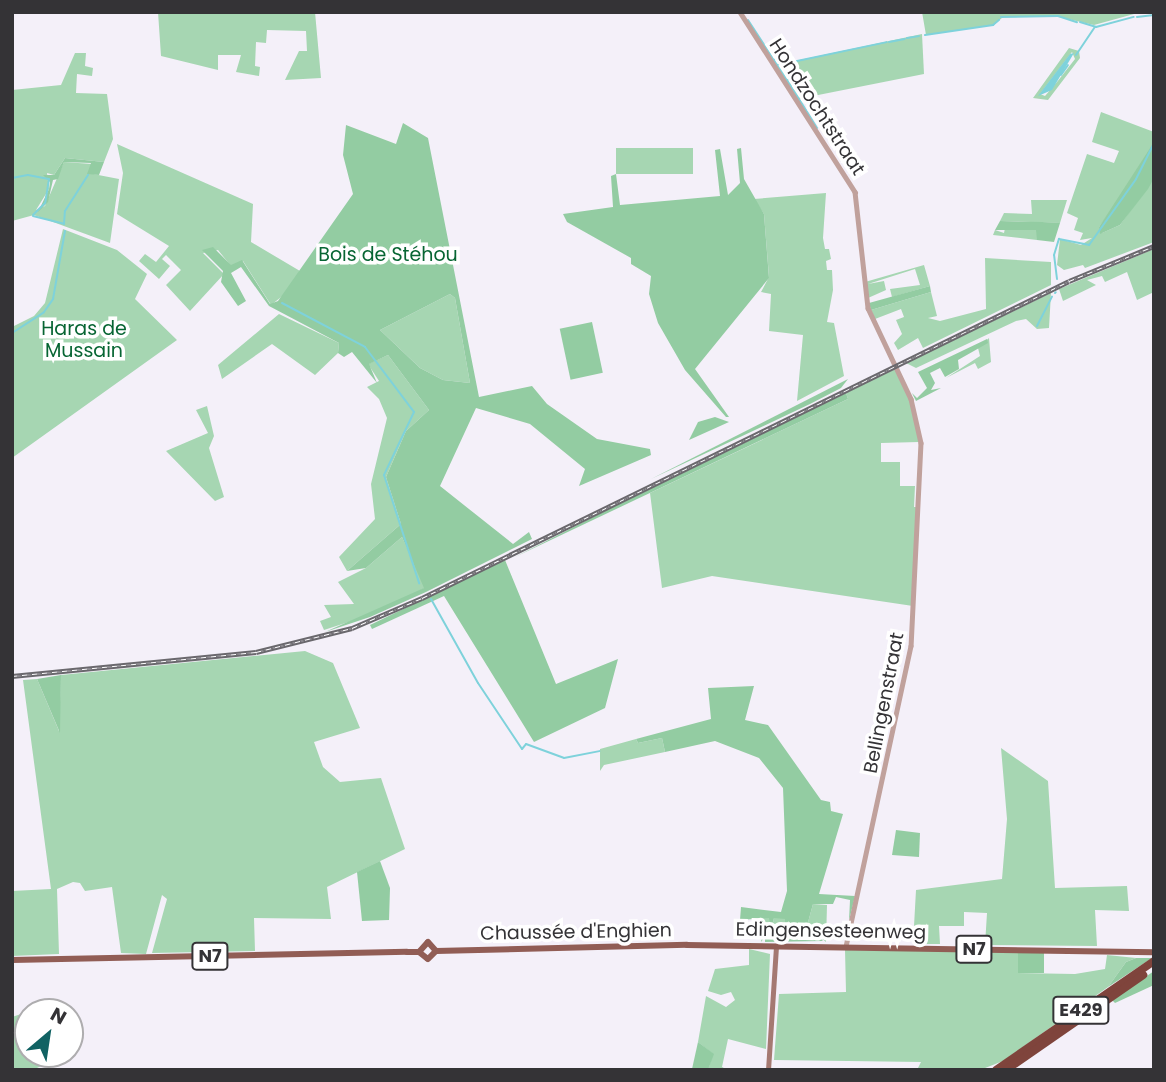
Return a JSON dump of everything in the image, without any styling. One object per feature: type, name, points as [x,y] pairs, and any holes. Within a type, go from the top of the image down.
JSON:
[{"type":"highway","name":"E429","points":[[996,1070],[1154,961]]},
{"type":"highway","name":"E429","points":[[1006,1070],[1154,968]]},
{"type":"main road","name":"Chaussée d'Enghien","points":[[419,951],[428,942],[436,951]]},
{"type":"main road","name":"Edingensesteenweg","points":[[717,945],[1154,952]]},
{"type":"main road","name":"Chaussée d'Enghien","points":[[12,960],[419,951],[428,959],[436,951],[717,945]]},
{"type":"main road","points":[[768,1070],[776,946]]},
{"type":"street","name":"Hondzochtstraat","points":[[740,12],[857,198],[866,302],[914,406],[922,462]]},
{"type":"street","name":"Bellingenstraat","points":[[846,947],[911,646],[922,462]]},
{"type":"green space","points":[[158,12],[315,12],[321,78],[285,80],[299,51],[307,51],[306,31],[267,30],[266,43],[256,42],[255,66],[260,67],[259,76],[236,72],[241,55],[218,55],[218,70],[161,56]]},
{"type":"green space","points":[[922,12],[1134,14],[1094,25],[1055,16],[1003,17],[994,25],[926,35]]},
{"type":"green space","points":[[922,34],[924,74],[798,99],[776,65]]},
{"type":"green space","points":[[1069,48],[1079,51],[1080,58],[1048,100],[1033,98]],"holes":[[[1072,52],[1075,59],[1045,96],[1040,94]]]},
{"type":"green space","points":[[75,53],[86,53],[85,66],[93,68],[92,76],[77,74],[76,93],[107,94],[113,139],[104,162],[65,158],[54,175],[47,173],[49,189],[36,210],[45,206],[64,162],[92,164],[88,173],[119,179],[110,243],[34,215],[12,221],[12,90],[61,85]]},
{"type":"green space","points":[[1101,112],[1154,132],[1154,142],[1138,174],[1099,227],[1102,233],[1120,225],[1154,178],[1154,242],[1085,268],[1083,265],[1064,270],[1057,265],[1060,239],[1081,245],[1092,238],[1080,240],[1083,233],[1074,230],[1078,218],[1067,213],[1087,154],[1114,163],[1119,151],[1092,142]]},
{"type":"green space","name":"Bois de Stéhou","points":[[403,123],[428,138],[479,397],[532,386],[547,404],[597,439],[650,449],[651,455],[579,486],[585,469],[530,424],[476,408],[440,486],[513,544],[529,532],[532,539],[426,592],[370,617],[325,632],[424,588],[402,537],[366,568],[347,571],[401,524],[386,477],[406,431],[429,410],[388,355],[369,364],[377,383],[352,352],[344,357],[338,353],[339,343],[269,306],[241,267],[231,273],[246,301],[238,306],[221,282],[223,271],[202,250],[213,247],[231,265],[242,260],[270,304],[278,301],[353,194],[343,155],[346,125],[396,144]],"holes":[[[450,294],[455,298],[470,383],[443,380],[420,368],[380,330]]]},
{"type":"green space","points":[[1154,142],[1154,178],[1148,189],[1120,225],[1100,234],[1099,227]]},
{"type":"green space","points":[[117,144],[253,204],[251,242],[300,271],[285,294],[271,305],[243,261],[231,266],[218,250],[203,253],[224,274],[190,311],[166,285],[181,270],[166,255],[162,259],[170,266],[159,279],[139,261],[145,254],[156,262],[169,246],[117,214],[123,173]]},
{"type":"green space","points":[[616,148],[693,148],[693,174],[616,174]]},
{"type":"green space","points":[[741,148],[744,179],[764,214],[769,278],[695,369],[729,417],[726,417],[685,370],[658,323],[649,294],[651,276],[631,264],[631,258],[567,222],[563,214],[613,207],[611,176],[616,174],[620,205],[720,196],[715,150],[720,149],[728,195],[740,183],[737,149]]},
{"type":"green space","points":[[65,158],[104,162],[99,175],[87,174],[91,163],[64,162],[58,179],[53,180],[48,202],[38,212],[50,182],[43,175],[54,175]]},
{"type":"green space","points":[[826,193],[823,238],[831,259],[826,261],[827,270],[832,270],[833,290],[827,322],[834,323],[844,376],[797,401],[803,335],[769,331],[771,294],[761,292],[769,277],[764,214],[754,199]]},
{"type":"green space","points":[[1031,200],[1067,200],[1060,223],[1000,221],[1004,213],[1032,214]]},
{"type":"green space","points":[[1000,221],[1060,223],[1054,242],[1037,240],[1036,230],[995,230]]},
{"type":"green space","points":[[1005,228],[1037,230],[1037,240],[993,235],[995,230],[1004,233]]},
{"type":"green space","name":"Haras de Mussain","points":[[63,229],[117,250],[147,274],[135,299],[177,340],[12,458],[12,327],[34,316],[45,303]]},
{"type":"green space","points":[[1154,249],[1154,292],[1137,300],[1127,272],[1105,282],[1102,276],[1087,280],[1096,285],[1063,301],[1059,289]]},
{"type":"green space","points":[[985,258],[1051,262],[1051,285],[923,348],[918,338],[898,350],[894,343],[902,334],[896,320],[904,317],[901,309],[875,319],[871,310],[931,292],[937,316],[928,318],[940,321],[986,309]]},
{"type":"green space","points":[[924,265],[930,286],[892,297],[890,289],[920,285],[915,269],[868,284],[884,281],[886,290],[868,298],[865,282]]},
{"type":"green space","points":[[930,286],[931,292],[871,310],[869,303]]},
{"type":"green space","points":[[1051,293],[1049,328],[1037,329],[1026,319],[1016,321],[916,368],[906,363]]},
{"type":"green space","points":[[450,294],[455,298],[470,383],[443,380],[420,368],[380,330]]},
{"type":"green space","points":[[279,314],[339,343],[338,353],[315,375],[272,344],[222,379],[218,365]]},
{"type":"green space","points":[[592,322],[603,373],[571,380],[560,329]]},
{"type":"green space","points":[[989,338],[991,362],[978,369],[975,363],[946,378],[980,356],[978,348]]},
{"type":"green space","points":[[987,339],[988,343],[958,360],[959,369],[945,377],[940,368],[930,373],[935,383],[931,390],[941,388],[916,401],[912,393],[917,398],[927,388],[918,372]]},
{"type":"green space","points":[[388,355],[429,410],[406,431],[386,477],[401,524],[347,571],[339,557],[375,519],[371,484],[387,418],[379,399],[367,387],[379,381],[368,364]]},
{"type":"green space","points":[[895,369],[911,404],[919,442],[881,443],[881,462],[900,462],[900,486],[915,486],[914,507],[918,507],[913,606],[712,576],[662,588],[650,493],[848,399],[846,393]]},
{"type":"green space","points":[[848,379],[841,388],[810,404],[651,479]]},
{"type":"green space","points":[[846,393],[848,399],[515,557],[607,510]]},
{"type":"green space","points":[[207,406],[214,436],[209,448],[224,497],[215,501],[166,451],[208,433],[196,410]]},
{"type":"green space","points":[[715,417],[729,422],[689,440],[698,422]]},
{"type":"green space","points":[[402,537],[425,588],[367,616],[324,630],[320,621],[331,617],[324,605],[354,604],[338,582],[366,568]]},
{"type":"green space","points":[[505,560],[556,684],[618,659],[605,708],[534,742],[444,596],[372,629],[370,625]]},
{"type":"green space","points":[[305,651],[333,663],[360,728],[314,742],[323,767],[340,782],[381,778],[405,849],[327,887],[331,919],[254,918],[255,951],[152,953],[167,899],[162,895],[146,954],[121,953],[112,887],[85,891],[80,883],[73,882],[57,889],[59,954],[12,956],[12,891],[51,889],[23,680],[37,679],[59,731],[61,675]]},
{"type":"green space","points":[[61,675],[60,733],[37,679]]},
{"type":"green space","points":[[754,686],[745,720],[768,725],[821,800],[830,802],[831,811],[843,814],[819,894],[855,896],[849,921],[850,900],[836,897],[833,904],[813,904],[807,926],[823,941],[765,942],[765,937],[785,936],[785,919],[774,918],[771,931],[769,918],[740,920],[741,907],[781,912],[787,891],[783,788],[759,758],[715,741],[665,752],[662,738],[638,743],[636,739],[711,719],[708,688]]},
{"type":"green space","points":[[662,738],[665,752],[604,765],[600,771],[600,749],[636,739],[638,743]]},
{"type":"green space","points":[[1001,748],[1048,781],[1055,888],[1127,886],[1129,911],[1095,910],[1097,946],[985,945],[987,913],[964,912],[964,926],[939,926],[940,944],[913,944],[916,890],[1002,879],[1007,819]]},
{"type":"green space","points":[[896,830],[920,833],[919,857],[892,855]]},
{"type":"green space","points":[[380,861],[390,888],[389,920],[362,921],[357,872]]},
{"type":"green space","points":[[813,904],[827,905],[826,942],[807,926]]},
{"type":"green space","points":[[762,918],[770,918],[771,931],[774,918],[785,918],[785,936],[765,937],[761,942]]},
{"type":"green space","points":[[749,949],[770,954],[766,1049],[728,1039],[722,1067],[728,1070],[708,1070],[713,1054],[698,1042],[706,996],[726,1007],[735,1000],[731,992],[721,995],[708,991],[715,969],[749,965]]},
{"type":"green space","points":[[845,950],[1018,952],[1018,973],[1075,974],[1105,969],[1107,955],[1136,958],[1126,962],[1108,987],[1003,1061],[980,1070],[917,1070],[921,1062],[774,1060],[779,994],[846,992]]},
{"type":"green space","points":[[1018,952],[1044,952],[1044,973],[1018,973]]},
{"type":"green space","points":[[1136,958],[1152,958],[1108,987],[1126,962]]},
{"type":"green space","points":[[1154,971],[1154,985],[1115,1003],[1112,1000]]},
{"type":"green space","points":[[14,1016],[14,1068],[37,1068],[33,1070],[12,1070]]},
{"type":"green space","points":[[698,1042],[714,1054],[708,1070],[692,1069]]},
{"type":"water","points":[[1074,53],[1052,90],[1038,96],[1070,54]]},
{"type":"waterway","points":[[1137,17],[1154,15]]},
{"type":"waterway","points":[[1001,17],[1058,16],[1077,22]]},
{"type":"waterway","points":[[1080,22],[1096,27],[1134,17]]},
{"type":"waterway","points":[[748,20],[778,66]]},
{"type":"waterway","points":[[925,35],[993,25],[999,20]]},
{"type":"waterway","points":[[1076,55],[1095,27]]},
{"type":"waterway","points":[[907,38],[919,36]]},
{"type":"waterway","points":[[889,42],[905,39]]},
{"type":"waterway","points":[[817,128],[778,65],[887,42]]},
{"type":"waterway","points":[[1061,75],[1068,65]]},
{"type":"waterway","points":[[1057,279],[1054,255],[1059,239],[1089,245],[1136,179],[1154,143]]},
{"type":"waterway","points":[[12,178],[28,175],[49,179],[45,203],[33,215]]},
{"type":"waterway","points":[[33,216],[64,224],[65,211],[88,175]]},
{"type":"waterway","points":[[12,333],[44,312],[53,299],[65,231]]},
{"type":"waterway","points":[[1037,326],[1052,297]]},
{"type":"waterway","points":[[282,303],[365,347],[414,412],[384,475],[419,583]]},
{"type":"waterway","points":[[431,599],[478,683],[522,749],[526,744],[564,758],[599,751]]},
{"type":"railway","points":[[12,676],[256,652],[352,628],[422,598],[1069,281],[1154,246]]}]
